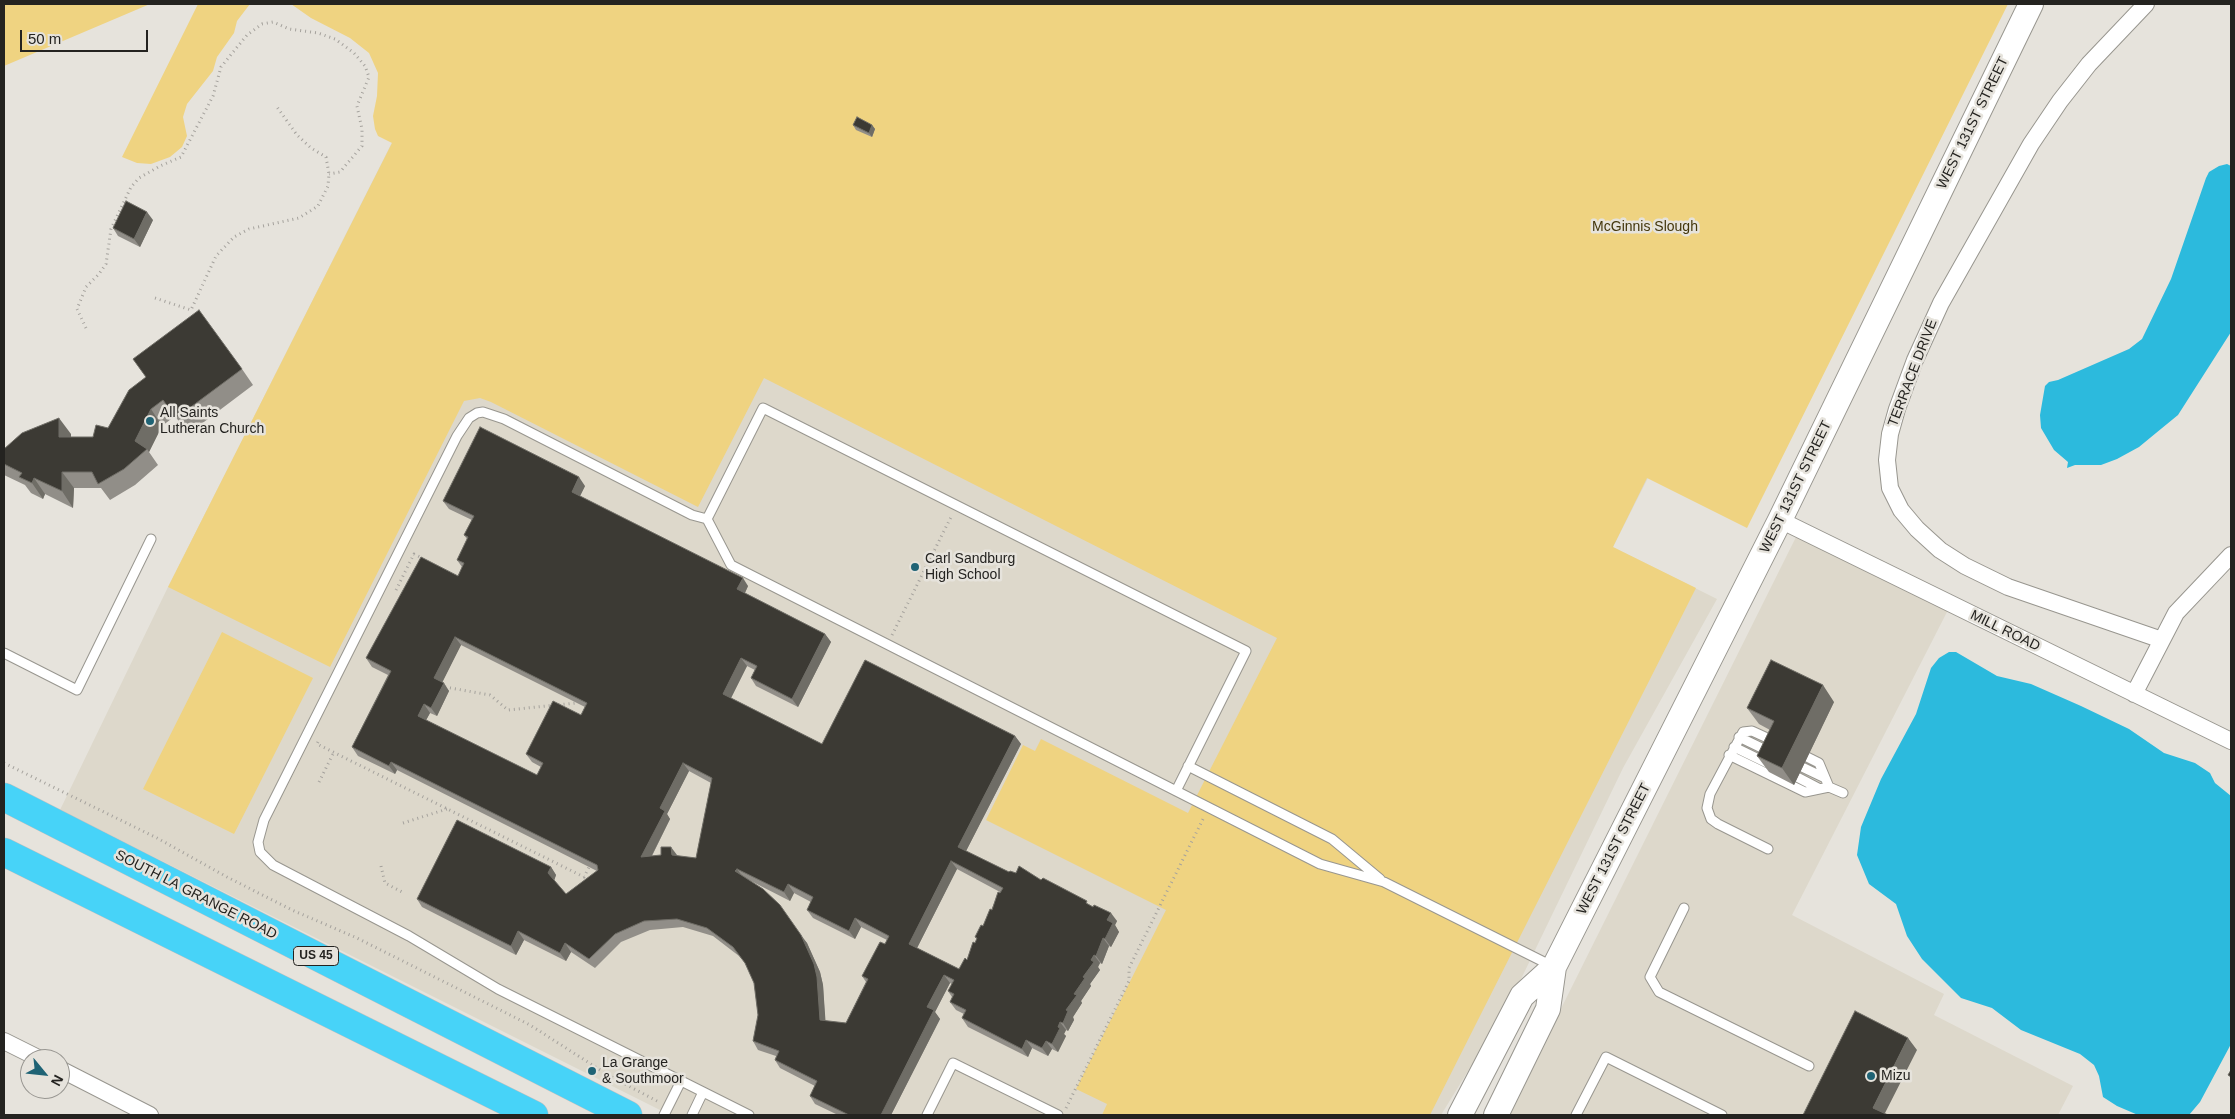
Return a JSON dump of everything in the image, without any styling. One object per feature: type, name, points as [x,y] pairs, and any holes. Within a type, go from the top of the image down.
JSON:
[{"type":"highway","name":"SOUTH LA GRANGE ROAD","points":[[4,797],[628,1115]]},
{"type":"highway","points":[[4,852],[534,1115]]},
{"type":"street","name":"WEST 131ST STREET","points":[[1496,1115],[1548,1010],[1554,967],[1780,520],[2032,4]]},
{"type":"street","name":"TERRACE DRIVE","points":[[2146,4],[2089,64],[2060,101],[2032,144],[1941,303],[1897,409],[1890,434],[1887,460],[1890,488],[1901,510],[1917,529],[1940,550],[1965,566],[2008,587],[2162,640]]},
{"type":"street","name":"MILL ROAD","points":[[1780,520],[2231,741]]},
{"type":"street","points":[[2134,694],[2176,612],[2231,556]]},
{"type":"street","name":"WEST 131ST STREET","points":[[1460,1115],[1522,996],[1554,967]]},
{"type":"street","points":[[4,1041],[20,1049]]},
{"type":"street","points":[[70,1074],[150,1115]]},
{"type":"lane","points":[[707,519],[763,408],[1246,651],[1176,791]]},
{"type":"lane","points":[[750,1115],[498,989],[409,936],[273,865],[265,859],[258,842],[264,820],[457,436],[469,418],[483,412],[493,414],[692,515],[707,519],[731,565],[1320,864],[1384,882],[1554,967]]},
{"type":"lane","points":[[4,653],[77,690],[151,539]]},
{"type":"lane","points":[[1768,849],[1718,824],[1707,813],[1710,794],[1743,732],[1752,731],[1782,745]]},
{"type":"lane","points":[[1739,737],[1777,755]]},
{"type":"lane","points":[[1734,746],[1772,765]]},
{"type":"lane","points":[[1729,756],[1805,792],[1825,784]]},
{"type":"lane","points":[[1807,757],[1819,763],[1825,784]]},
{"type":"lane","points":[[1188,766],[1332,839],[1384,882]]},
{"type":"lane","points":[[1802,767],[1825,784],[1843,794]]},
{"type":"lane","points":[[1797,777],[1825,784]]},
{"type":"lane","points":[[1684,908],[1650,977],[1659,992],[1809,1066]]},
{"type":"lane","points":[[1576,1115],[1606,1057],[1722,1115]]},
{"type":"lane","points":[[926,1115],[953,1063],[1058,1115]]},
{"type":"lane","points":[[664,1115],[681,1081]]},
{"type":"lane","points":[[692,1115],[703,1092]]},
{"type":"path","points":[[86,328],[77,309],[86,287],[100,274],[106,264],[111,229],[131,187],[146,174],[181,157],[213,96],[221,67],[247,35],[262,24],[273,22],[289,29],[318,33],[335,39],[354,53],[365,66],[369,77],[357,106],[362,129],[362,146],[340,172],[330,174]]},
{"type":"path","points":[[155,298],[191,310],[216,256],[234,237],[249,229],[299,218],[318,206],[328,186],[330,174],[326,157],[311,148],[297,134],[277,107]]},
{"type":"path","points":[[887,644],[957,506]]},
{"type":"path","points":[[392,597],[414,554],[423,559]]},
{"type":"path","points":[[440,687],[490,695],[508,710],[576,703]]},
{"type":"path","points":[[321,735],[317,744],[447,810],[584,877],[589,867]]},
{"type":"path","points":[[319,782],[334,752]]},
{"type":"path","points":[[4,763],[163,841],[226,877],[292,910],[357,938],[530,1025],[616,1079],[655,1100]]},
{"type":"path","points":[[1062,1115],[1129,981],[1129,968],[1209,807]]},
{"type":"path","points":[[403,823],[447,810]]},
{"type":"path","points":[[381,866],[385,883],[404,893]]},
{"type":"shaded area","name":"Carl Sandburg High School","points":[[438,51],[1648,478],[1613,547],[1717,599],[1623,768],[1508,1006],[1441,1115],[670,1115],[60,810],[168,587]]},
{"type":"shaded area","points":[[1797,535],[1948,610],[1792,915],[1944,994],[1934,1015],[2073,1086],[2058,1115],[1508,1115]]},
{"type":"green space","points":[[4,4],[150,4],[4,66]]},
{"type":"green space","points":[[198,4],[250,4],[237,21],[234,33],[217,57],[213,71],[187,104],[183,117],[187,136],[182,147],[170,157],[151,164],[137,163],[122,157]]},
{"type":"green space","name":"McGinnis Slough","points":[[291,4],[2008,4],[1747,528],[1647,478],[1613,547],[1696,588],[1430,1115],[1102,1115],[1107,1104],[1076,1089],[1166,910],[986,820],[1023,745],[1035,751],[1041,739],[1188,813],[1277,638],[764,378],[698,507],[491,402],[480,398],[464,401],[330,667],[168,587],[392,143],[378,136],[375,129],[373,116],[377,96],[378,73],[369,53],[350,38],[311,18]]},
{"type":"green space","points":[[222,632],[313,678],[234,834],[143,789]]},
{"type":"water","points":[[2227,164],[2231,166],[2231,332],[2178,415],[2139,447],[2117,459],[2101,465],[2075,465],[2067,468],[2068,462],[2054,450],[2041,428],[2040,415],[2045,386],[2049,382],[2058,380],[2129,349],[2142,339],[2171,279],[2206,178],[2209,172]]},
{"type":"water","points":[[1949,652],[1956,652],[1997,676],[2031,684],[2129,729],[2164,753],[2195,763],[2210,773],[2215,783],[2231,796],[2231,1044],[2200,1102],[2189,1115],[2138,1115],[2117,1106],[2103,1097],[2099,1076],[2094,1065],[2080,1054],[2021,1030],[1992,1008],[1961,998],[1922,959],[1907,936],[1896,904],[1869,884],[1857,855],[1861,827],[1881,779],[1916,714],[1931,668],[1939,658]]},
{"type":"building","points":[[857,117],[872,125],[869,133],[853,125]]},
{"type":"building","points":[[126,201],[147,212],[134,239],[113,228]]},
{"type":"building","name":"All Saints Lutheran Church","points":[[199,310],[242,369],[176,418],[163,400],[151,409],[135,441],[147,449],[124,469],[98,484],[92,472],[62,472],[62,491],[34,478],[32,483],[19,477],[22,473],[4,464],[4,449],[22,433],[59,418],[59,437],[93,437],[96,425],[108,428],[129,390],[146,377],[133,359]]},
{"type":"building","points":[[480,427],[579,477],[572,492],[743,578],[737,589],[825,634],[792,699],[751,678],[757,666],[741,658],[723,694],[822,744],[865,660],[1015,736],[958,847],[1009,872],[1016,873],[1019,866],[1041,880],[1043,878],[1087,901],[1086,903],[1093,907],[1094,905],[1111,913],[1107,920],[1113,923],[1105,939],[1103,938],[1096,956],[1094,955],[1091,960],[1094,962],[1074,994],[1077,995],[1066,1010],[1068,1011],[1063,1023],[1060,1022],[1058,1027],[1060,1028],[1052,1044],[1046,1041],[1042,1048],[1026,1040],[1022,1049],[962,1018],[966,1010],[950,1002],[954,994],[948,991],[954,980],[944,975],[927,1007],[934,1010],[881,1115],[849,1115],[810,1096],[817,1081],[775,1060],[779,1051],[753,1041],[758,1015],[754,983],[745,963],[733,947],[707,928],[677,919],[644,921],[615,934],[589,959],[565,943],[560,953],[518,931],[511,946],[417,899],[457,820],[551,867],[548,873],[566,894],[598,870],[597,865],[391,762],[389,766],[352,747],[391,671],[366,658],[421,557],[458,576],[464,563],[457,560],[468,537],[464,535],[474,516],[443,501]],"holes":[[[455,637],[587,703],[581,715],[553,701],[526,754],[543,763],[537,775],[418,716],[424,704],[431,708],[444,683],[434,678]],[[683,763],[712,778],[696,858],[672,855],[671,847],[661,847],[661,855],[641,857],[665,811],[660,808]],[[951,861],[1003,888],[1000,893],[998,892],[992,910],[990,909],[983,926],[981,925],[967,960],[965,958],[959,969],[909,944]],[[737,869],[784,892],[788,884],[813,897],[807,910],[849,931],[855,918],[889,936],[885,944],[880,942],[862,976],[868,979],[846,1023],[820,1020],[817,977],[814,964],[801,935],[780,905],[763,889],[735,871]]]},
{"type":"building","points":[[1771,660],[1823,685],[1782,768],[1757,756],[1774,721],[1747,708]]},
{"type":"building","name":"Mizu","points":[[1855,1011],[1908,1038],[1873,1108],[1888,1115],[1803,1115]]},
{"type":"place","name":"All Saints Lutheran Church","points":[[150,421]]},
{"type":"place","name":"Carl Sandburg High School","points":[[915,567]]},
{"type":"place","name":"La Grange & Southmoor","points":[[592,1071]]},
{"type":"place","name":"Mizu","points":[[1871,1076]]}]
